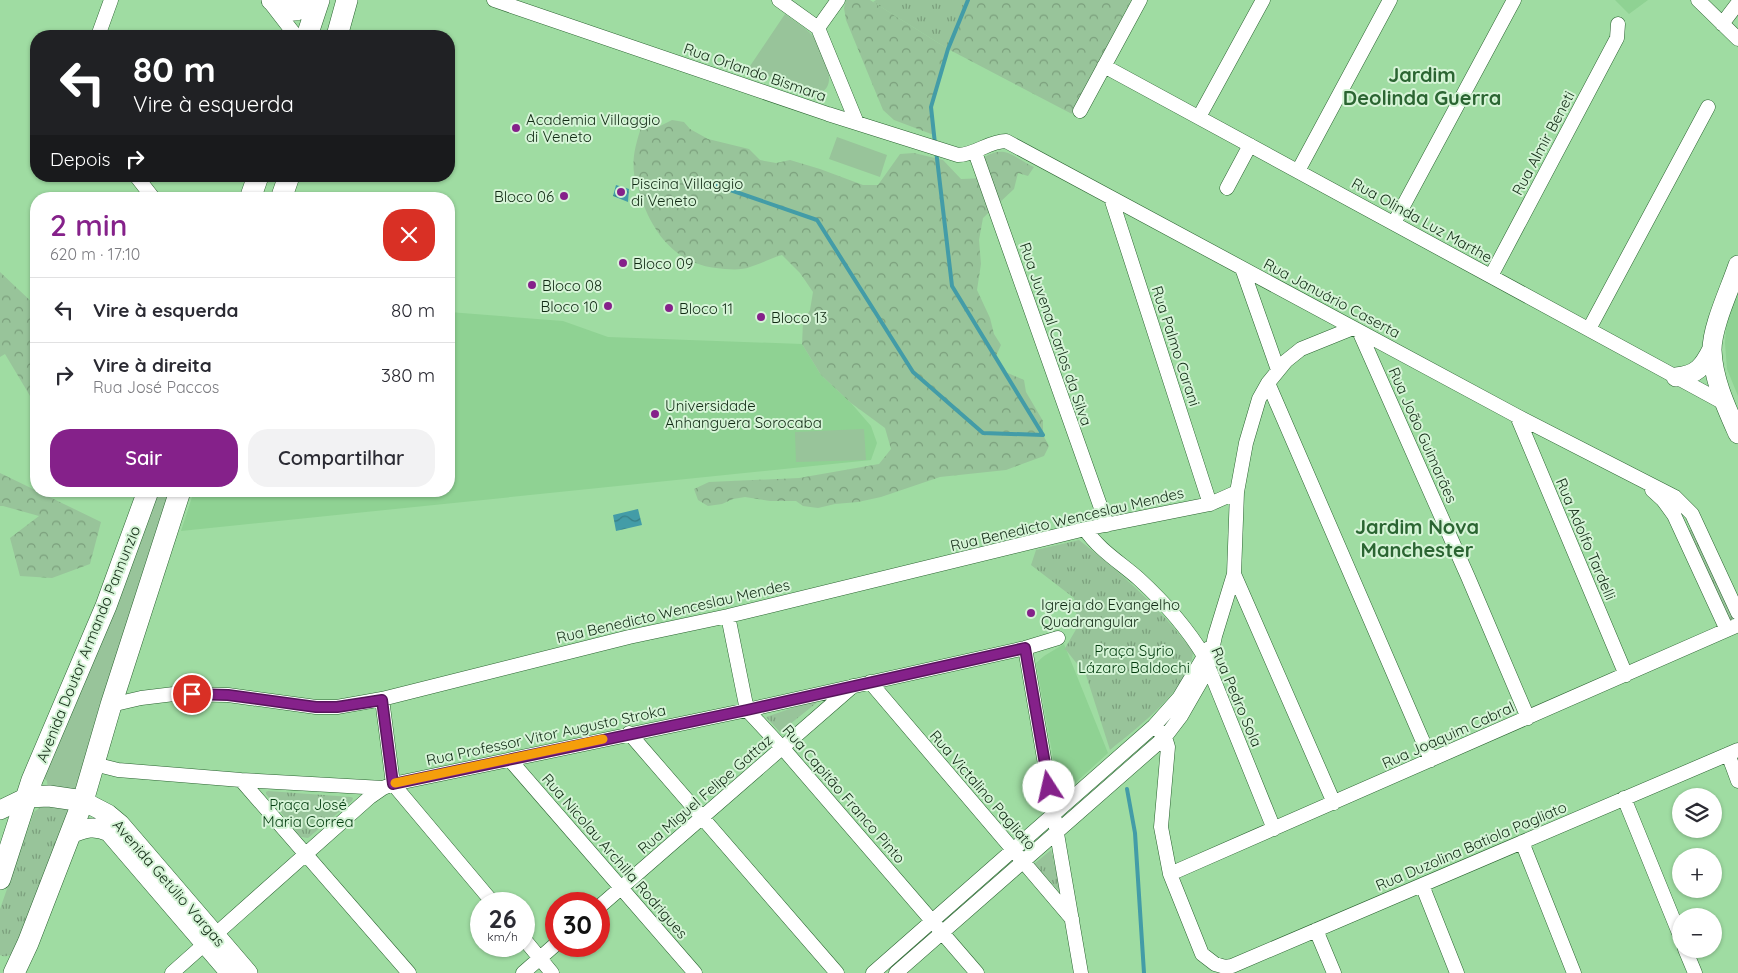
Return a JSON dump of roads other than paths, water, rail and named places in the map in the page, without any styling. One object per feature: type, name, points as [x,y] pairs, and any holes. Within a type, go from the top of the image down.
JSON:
[{"type":"main road","points":[[272,0],[283,8],[295,10],[306,6],[312,0]]},
{"type":"main road","points":[[310,30],[320,0]]},
{"type":"main road","points":[[339,30],[348,0]]},
{"type":"main road","name":"Avenida Doutor Armando Pannunzio","points":[[1,869],[32,780],[106,606],[146,497]]},
{"type":"main road","points":[[14,973],[28,943],[83,801],[111,705],[178,497]]},
{"type":"main road","points":[[27,796],[49,796],[83,801]]},
{"type":"main road","points":[[0,960],[6,962],[15,957],[28,943]]},
{"type":"street","points":[[100,30],[111,0]]},
{"type":"street","points":[[268,0],[291,30]]},
{"type":"street","name":"Rua Orlando Bismara","points":[[494,0],[948,153],[958,155],[975,152],[999,142],[1006,142]]},
{"type":"street","points":[[780,0],[818,28],[857,123]]},
{"type":"street","points":[[818,28],[838,0]]},
{"type":"street","points":[[1080,111],[1140,0]]},
{"type":"street","points":[[1199,117],[1264,0]]},
{"type":"street","points":[[1298,171],[1390,0]]},
{"type":"street","points":[[1394,223],[1514,0]]},
{"type":"street","points":[[1698,0],[1738,39]]},
{"type":"street","points":[[1722,24],[1738,3]]},
{"type":"street","name":"Rua Almir Beneti","points":[[1491,276],[1617,38],[1618,24]]},
{"type":"street","name":"Rua Olinda Luz Marthe","points":[[1104,66],[1724,403]]},
{"type":"street","points":[[828,114],[845,99],[846,93]]},
{"type":"street","points":[[1589,330],[1708,107]]},
{"type":"street","name":"Rua Januário Caserta","points":[[1006,142],[1516,416],[1642,481]]},
{"type":"street","points":[[1227,188],[1250,145]]},
{"type":"street","name":"Rua Juvenal Carlos da Silva","points":[[975,152],[1107,526]]},
{"type":"street","points":[[141,182],[149,192]]},
{"type":"street","name":"Rua Palmo Carani","points":[[1111,198],[1210,504]]},
{"type":"street","points":[[1738,266],[1714,331],[1712,349],[1714,368],[1724,403],[1738,434]]},
{"type":"street","points":[[1242,268],[1278,370]]},
{"type":"street","points":[[896,973],[1165,737],[1181,716],[1206,662],[1234,574],[1237,492],[1246,443],[1259,400],[1278,370],[1301,349],[1356,330]]},
{"type":"street","name":"Rua João Guimarães","points":[[1356,330],[1468,577],[1528,718]]},
{"type":"street","points":[[1676,377],[1692,374],[1699,370],[1712,349]]},
{"type":"street","points":[[1268,383],[1431,760]]},
{"type":"street","name":"Rua Adolfo Tardelli","points":[[1516,416],[1626,674]]},
{"type":"street","points":[[1642,481],[1675,497],[1692,514],[1738,613]]},
{"type":"street","points":[[1642,481],[1663,500],[1674,515],[1733,628]]},
{"type":"street","name":"Rua Benedicto Wenceslau Mendes","points":[[111,705],[140,698],[174,694],[228,695],[316,707],[337,707],[382,700],[629,637],[728,616],[1085,529],[1210,504],[1237,492]]},
{"type":"street","name":"Rua Pedro Sola","points":[[1085,529],[1092,539],[1139,580],[1192,636],[1206,662],[1274,829]]},
{"type":"street","points":[[1234,574],[1334,803]]},
{"type":"street","points":[[728,616],[747,710]]},
{"type":"street","name":"Rua Joaquim Cabral","points":[[1170,874],[1733,628]]},
{"type":"street","name":"Rua Professor Vitor Augusto Stroka","points":[[94,764],[118,770],[241,780],[388,786],[747,710],[1025,648],[1058,638]]},
{"type":"street","points":[[1025,648],[1081,973]]},
{"type":"street","points":[[873,973],[1154,726],[1179,698],[1206,662]]},
{"type":"street","name":"Rua Victalino Pagliato","points":[[870,682],[1072,919]]},
{"type":"street","name":"Rua Miguel Felipe Gattaz","points":[[610,898],[854,685]]},
{"type":"street","points":[[382,700],[388,786],[483,892]]},
{"type":"street","name":"Rua Capitão Franco Pinto","points":[[747,710],[783,748],[977,973]]},
{"type":"street","points":[[1154,726],[1165,737],[1168,746],[1161,827],[1170,874]]},
{"type":"street","points":[[629,734],[837,973]]},
{"type":"street","points":[[1733,752],[1738,781]]},
{"type":"street","name":"Rua Duzolina Batiola Pagliato","points":[[1170,874],[1202,954],[1215,964],[1225,967],[1232,966],[1733,752]]},
{"type":"street","name":"Rua Nicolau Archilla Rodrigues","points":[[510,760],[695,973]]},
{"type":"street","points":[[241,780],[409,973]]},
{"type":"street","points":[[172,973],[370,797],[388,786]]},
{"type":"street","points":[[0,810],[27,796]]},
{"type":"street","points":[[1624,798],[1672,916]]},
{"type":"street","name":"Avenida Getúlio Vargas","points":[[83,801],[108,814],[120,824],[210,940],[230,973]]},
{"type":"street","name":"Avenida Getúlio Vargas","points":[[71,834],[85,828],[94,827],[108,832],[210,940],[248,973]]},
{"type":"street","points":[[1522,842],[1574,973]]},
{"type":"street","points":[[1422,885],[1457,973]]},
{"type":"street","points":[[1316,930],[1334,973]]},
{"type":"street","points":[[535,952],[552,973]]},
{"type":"street","points":[[523,973],[545,954]]},
{"type":"street","points":[[1689,958],[1695,973]]},
{"type":"water","name":"Piscina Villaggio di Veneto","points":[[616,185],[629,189],[628,202],[613,196]]},
{"type":"water","points":[[638,509],[642,525],[616,531],[613,515]]},
{"type":"waterway","points":[[935,144],[931,107],[948,49],[968,0]]},
{"type":"waterway","points":[[936,150],[952,286],[1043,435]]},
{"type":"waterway","points":[[707,182],[817,220],[913,372],[983,433],[1043,435]]},
{"type":"waterway","points":[[1127,789],[1135,833],[1144,973]]},
{"type":"place","name":"Academia Villaggio di Veneto","points":[[516,128]]},
{"type":"place","name":"Piscina Villaggio di Veneto","points":[[621,192]]},
{"type":"place","name":"Bloco 06","points":[[564,196]]},
{"type":"place","name":"Bloco 09","points":[[623,263]]},
{"type":"place","name":"Bloco 08","points":[[532,285]]},
{"type":"place","name":"Bloco 10","points":[[608,306]]},
{"type":"place","name":"Bloco 11","points":[[669,308]]},
{"type":"place","name":"Bloco 13","points":[[761,317]]},
{"type":"place","name":"Universidade Anhanguera Sorocaba","points":[[655,414]]},
{"type":"place","name":"Igreja do Evangelho Quadrangular","points":[[1031,613]]},
{"type":"district","name":"Jardim Deolinda Guerra","points":[[1422,86]]},
{"type":"district","name":"Jardim Nova Manchester","points":[[1417,538]]},
{"type":"park label","name":"Praça Syrio Lázaro Baldochi","points":[[1134,658]]},
{"type":"park label","name":"Praça José Maria Correa","points":[[308,812]]}]
